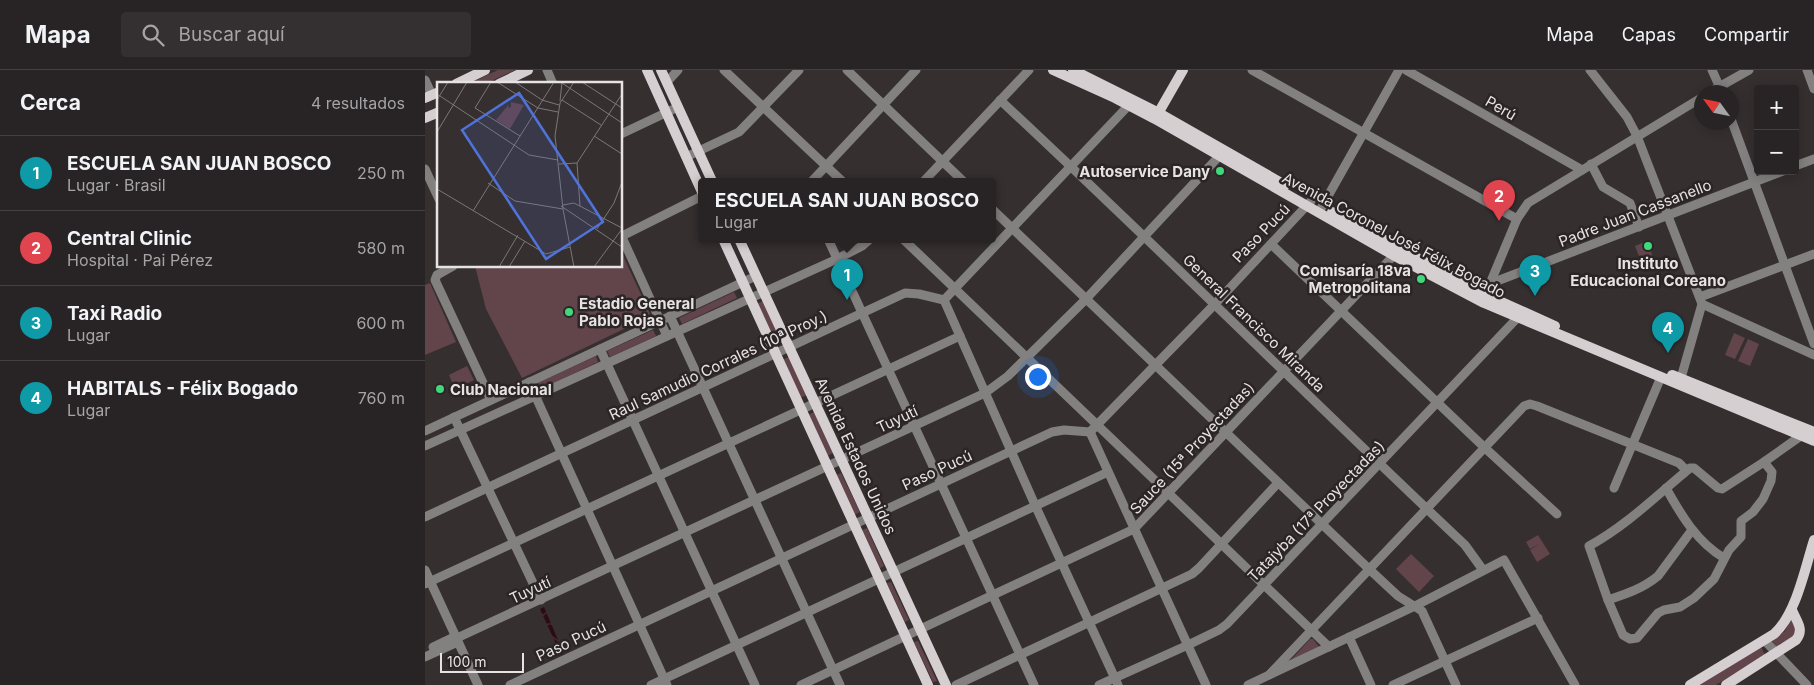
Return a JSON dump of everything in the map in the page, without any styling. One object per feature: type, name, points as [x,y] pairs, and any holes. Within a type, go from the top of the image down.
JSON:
[{"type":"main road","points":[[460,82],[485,70]]},
{"type":"main road","points":[[503,82],[528,70]]},
{"type":"main road","points":[[647,70],[698,183]]},
{"type":"main road","points":[[661,70],[711,178]]},
{"type":"main road","name":"Avenida Coronel José Félix Bogado","points":[[1053,70],[1157,116]]},
{"type":"main road","name":"Avenida Coronel José Félix Bogado","points":[[1073,70],[1396,252],[1488,300],[1661,377],[1809,432]]},
{"type":"main road","points":[[1157,116],[1183,70]]},
{"type":"main road","points":[[425,118],[437,113]]},
{"type":"main road","name":"Avenida Estados Unidos","points":[[725,243],[928,685]]},
{"type":"main road","name":"Avenida Estados Unidos","points":[[741,243],[946,685]]},
{"type":"main road","name":"Avenida Coronel José Félix Bogado","points":[[1520,315],[1681,378],[1809,432],[1814,441]]},
{"type":"main road","points":[[1691,685],[1764,640],[1782,626],[1792,610],[1814,540]]},
{"type":"main road","points":[[1726,685],[1796,640],[1799,636],[1800,627],[1792,610]]},
{"type":"street","points":[[547,70],[552,82]]},
{"type":"street","points":[[667,82],[679,70]]},
{"type":"street","points":[[724,70],[840,178]]},
{"type":"street","points":[[687,157],[739,132],[799,70]]},
{"type":"street","points":[[847,70],[960,178]]},
{"type":"street","points":[[816,178],[916,70]]},
{"type":"street","points":[[927,178],[1029,70]]},
{"type":"street","points":[[1252,70],[1517,219]]},
{"type":"street","points":[[1320,209],[1399,70]]},
{"type":"street","name":"Perú","points":[[1406,70],[1582,170]]},
{"type":"street","points":[[1590,70],[1627,118],[1637,136],[1701,300],[1681,378]]},
{"type":"street","points":[[1712,70],[1719,85]]},
{"type":"street","points":[[1728,85],[1749,70]]},
{"type":"street","points":[[1807,70],[1814,90]]},
{"type":"street","points":[[425,80],[432,95]]},
{"type":"street","name":"General Francisco Miranda","points":[[1000,100],[1145,236],[1283,372],[1427,508],[1465,545],[1483,570]]},
{"type":"street","points":[[1488,300],[1502,256],[1524,206],[1694,102]]},
{"type":"street","points":[[1116,682],[1035,506],[944,300],[1129,105]]},
{"type":"street","points":[[623,133],[678,107]]},
{"type":"street","points":[[1735,130],[1814,344]]},
{"type":"street","name":"Tuyutí","points":[[425,651],[457,639],[985,393],[1008,376],[1086,299],[1221,154]]},
{"type":"street","points":[[1799,165],[1814,159]]},
{"type":"street","points":[[1591,164],[1603,187],[1630,203],[1639,227]]},
{"type":"street","points":[[425,170],[437,195]]},
{"type":"street","name":"Padre Juan Cassanello","points":[[1488,300],[1497,281],[1773,175]]},
{"type":"street","points":[[623,234],[698,198]]},
{"type":"street","name":"Paso Pucú","points":[[510,685],[1052,432],[1093,429],[1215,304],[1309,203]]},
{"type":"street","points":[[996,213],[1369,569],[1398,596],[1422,611],[1457,685]]},
{"type":"street","points":[[623,239],[667,336]]},
{"type":"street","points":[[830,243],[1034,685]]},
{"type":"street","points":[[425,446],[837,259],[865,243]]},
{"type":"street","points":[[907,243],[1027,357],[1093,429],[1221,544],[1329,648]]},
{"type":"street","points":[[1271,244],[1557,514]]},
{"type":"street","name":"Sauce (15ª Proyectadas)","points":[[801,685],[1134,529],[1396,252]]},
{"type":"street","points":[[1701,300],[1814,254]]},
{"type":"street","points":[[1502,256],[1505,271],[1515,274]]},
{"type":"street","points":[[449,268],[437,275],[435,280],[491,400]]},
{"type":"street","points":[[425,431],[756,276]]},
{"type":"street","name":"Raul Samudio Corrales (10ª Proy.)","points":[[425,517],[910,292],[944,300]]},
{"type":"street","points":[[1701,300],[1814,354]]},
{"type":"street","name":"Tatajyba (17ª Proyectadas)","points":[[1099,685],[1116,682],[1222,628],[1520,315]]},
{"type":"street","points":[[670,316],[840,685]]},
{"type":"street","points":[[428,582],[960,336]]},
{"type":"street","points":[[600,349],[755,685]]},
{"type":"street","points":[[1614,488],[1661,377]]},
{"type":"street","points":[[529,382],[666,682]]},
{"type":"street","points":[[1269,675],[1525,406],[1530,404],[1679,463],[1685,469],[1684,473]]},
{"type":"street","points":[[454,417],[541,600]]},
{"type":"street","points":[[1093,429],[1108,472],[1206,685]]},
{"type":"street","points":[[1764,462],[1772,472],[1771,481],[1756,508],[1742,519],[1740,524],[1741,537],[1729,550],[1714,579],[1694,598],[1680,607],[1658,613],[1637,638],[1630,639],[1623,635],[1608,600],[1589,546],[1620,526],[1690,468],[1694,468],[1719,488],[1722,488],[1809,432]]},
{"type":"street","points":[[651,685],[666,682],[736,645],[1108,472]]},
{"type":"street","points":[[956,685],[1089,623],[1199,568],[1278,483]]},
{"type":"street","points":[[1665,488],[1692,530],[1711,549],[1725,558]]},
{"type":"street","points":[[1608,600],[1641,588],[1651,582],[1658,576],[1692,530]]},
{"type":"street","points":[[1248,685],[1329,648],[1504,560],[1575,685]]},
{"type":"street","points":[[425,570],[428,582],[478,685]]},
{"type":"street","points":[[1393,685],[1538,618]]},
{"type":"street","points":[[1349,638],[1371,685]]},
{"type":"street","name":"Tuyutí","points":[[425,657],[457,639]]},
{"type":"street","points":[[1764,640],[1807,685]]},
{"type":"shaded area","points":[[498,70],[515,70],[489,82],[472,82]]},
{"type":"shaded area","points":[[1647,241],[1656,265],[1644,269],[1635,246]]},
{"type":"shaded area","name":"Estadio General Pablo Rojas","points":[[623,254],[651,316],[522,378],[486,309],[476,268],[623,268]]},
{"type":"shaded area","points":[[430,283],[456,342],[425,355],[425,285]]},
{"type":"shaded area","points":[[734,292],[737,298],[682,324],[679,318]]},
{"type":"shaded area","points":[[763,301],[782,341],[775,345],[756,304]]},
{"type":"shaded area","points":[[653,330],[656,336],[610,357],[607,351]]},
{"type":"shaded area","points":[[1734,333],[1745,338],[1735,359],[1725,355]]},
{"type":"shaded area","points":[[1748,339],[1759,344],[1750,366],[1738,361]]},
{"type":"shaded area","points":[[596,356],[598,362],[541,389],[538,383]]},
{"type":"shaded area","points":[[789,357],[807,395],[800,398],[782,360]]},
{"type":"shaded area","points":[[467,366],[474,380],[455,389],[449,375]]},
{"type":"shaded area","points":[[814,412],[833,453],[827,456],[808,415]]},
{"type":"shaded area","points":[[841,473],[860,512],[854,515],[836,475]]},
{"type":"shaded area","points":[[867,528],[884,566],[880,568],[862,530]]},
{"type":"shaded area","points":[[1538,535],[1550,554],[1537,562],[1530,550],[1539,544],[1530,549],[1526,542]]},
{"type":"shaded area","points":[[1411,554],[1434,576],[1419,592],[1396,569]]},
{"type":"shaded area","points":[[891,582],[909,620],[905,622],[887,583]]},
{"type":"shaded area","points":[[1791,618],[1797,629],[1794,637],[1776,647],[1772,641],[1785,631]]},
{"type":"shaded area","points":[[1310,639],[1313,639],[1319,647],[1291,660]]},
{"type":"shaded area","points":[[918,641],[937,681],[933,682],[914,642]]},
{"type":"shaded area","points":[[1761,647],[1765,655],[1716,685],[1700,685]]},
{"type":"water","points":[[544,607],[564,654],[561,655],[540,609]]},
{"type":"place","name":"Autoservice Dany","points":[[1220,171]]},
{"type":"place","name":"Central Clinic","points":[[1499,221]]},
{"type":"place","name":"Instituto Educacional Coreano","points":[[1648,246]]},
{"type":"place","name":"Comisaría 18va Metropolitana","points":[[1421,279]]},
{"type":"place","name":"Taxi Radio","points":[[1535,296]]},
{"type":"place","name":"ESCUELA SAN JUAN BOSCO","points":[[847,300]]},
{"type":"place","name":"Estadio General Pablo Rojas","points":[[569,312]]},
{"type":"place","name":"HABITALS - Félix Bogado","points":[[1668,353]]},
{"type":"place","name":"Club Nacional","points":[[440,389]]}]
